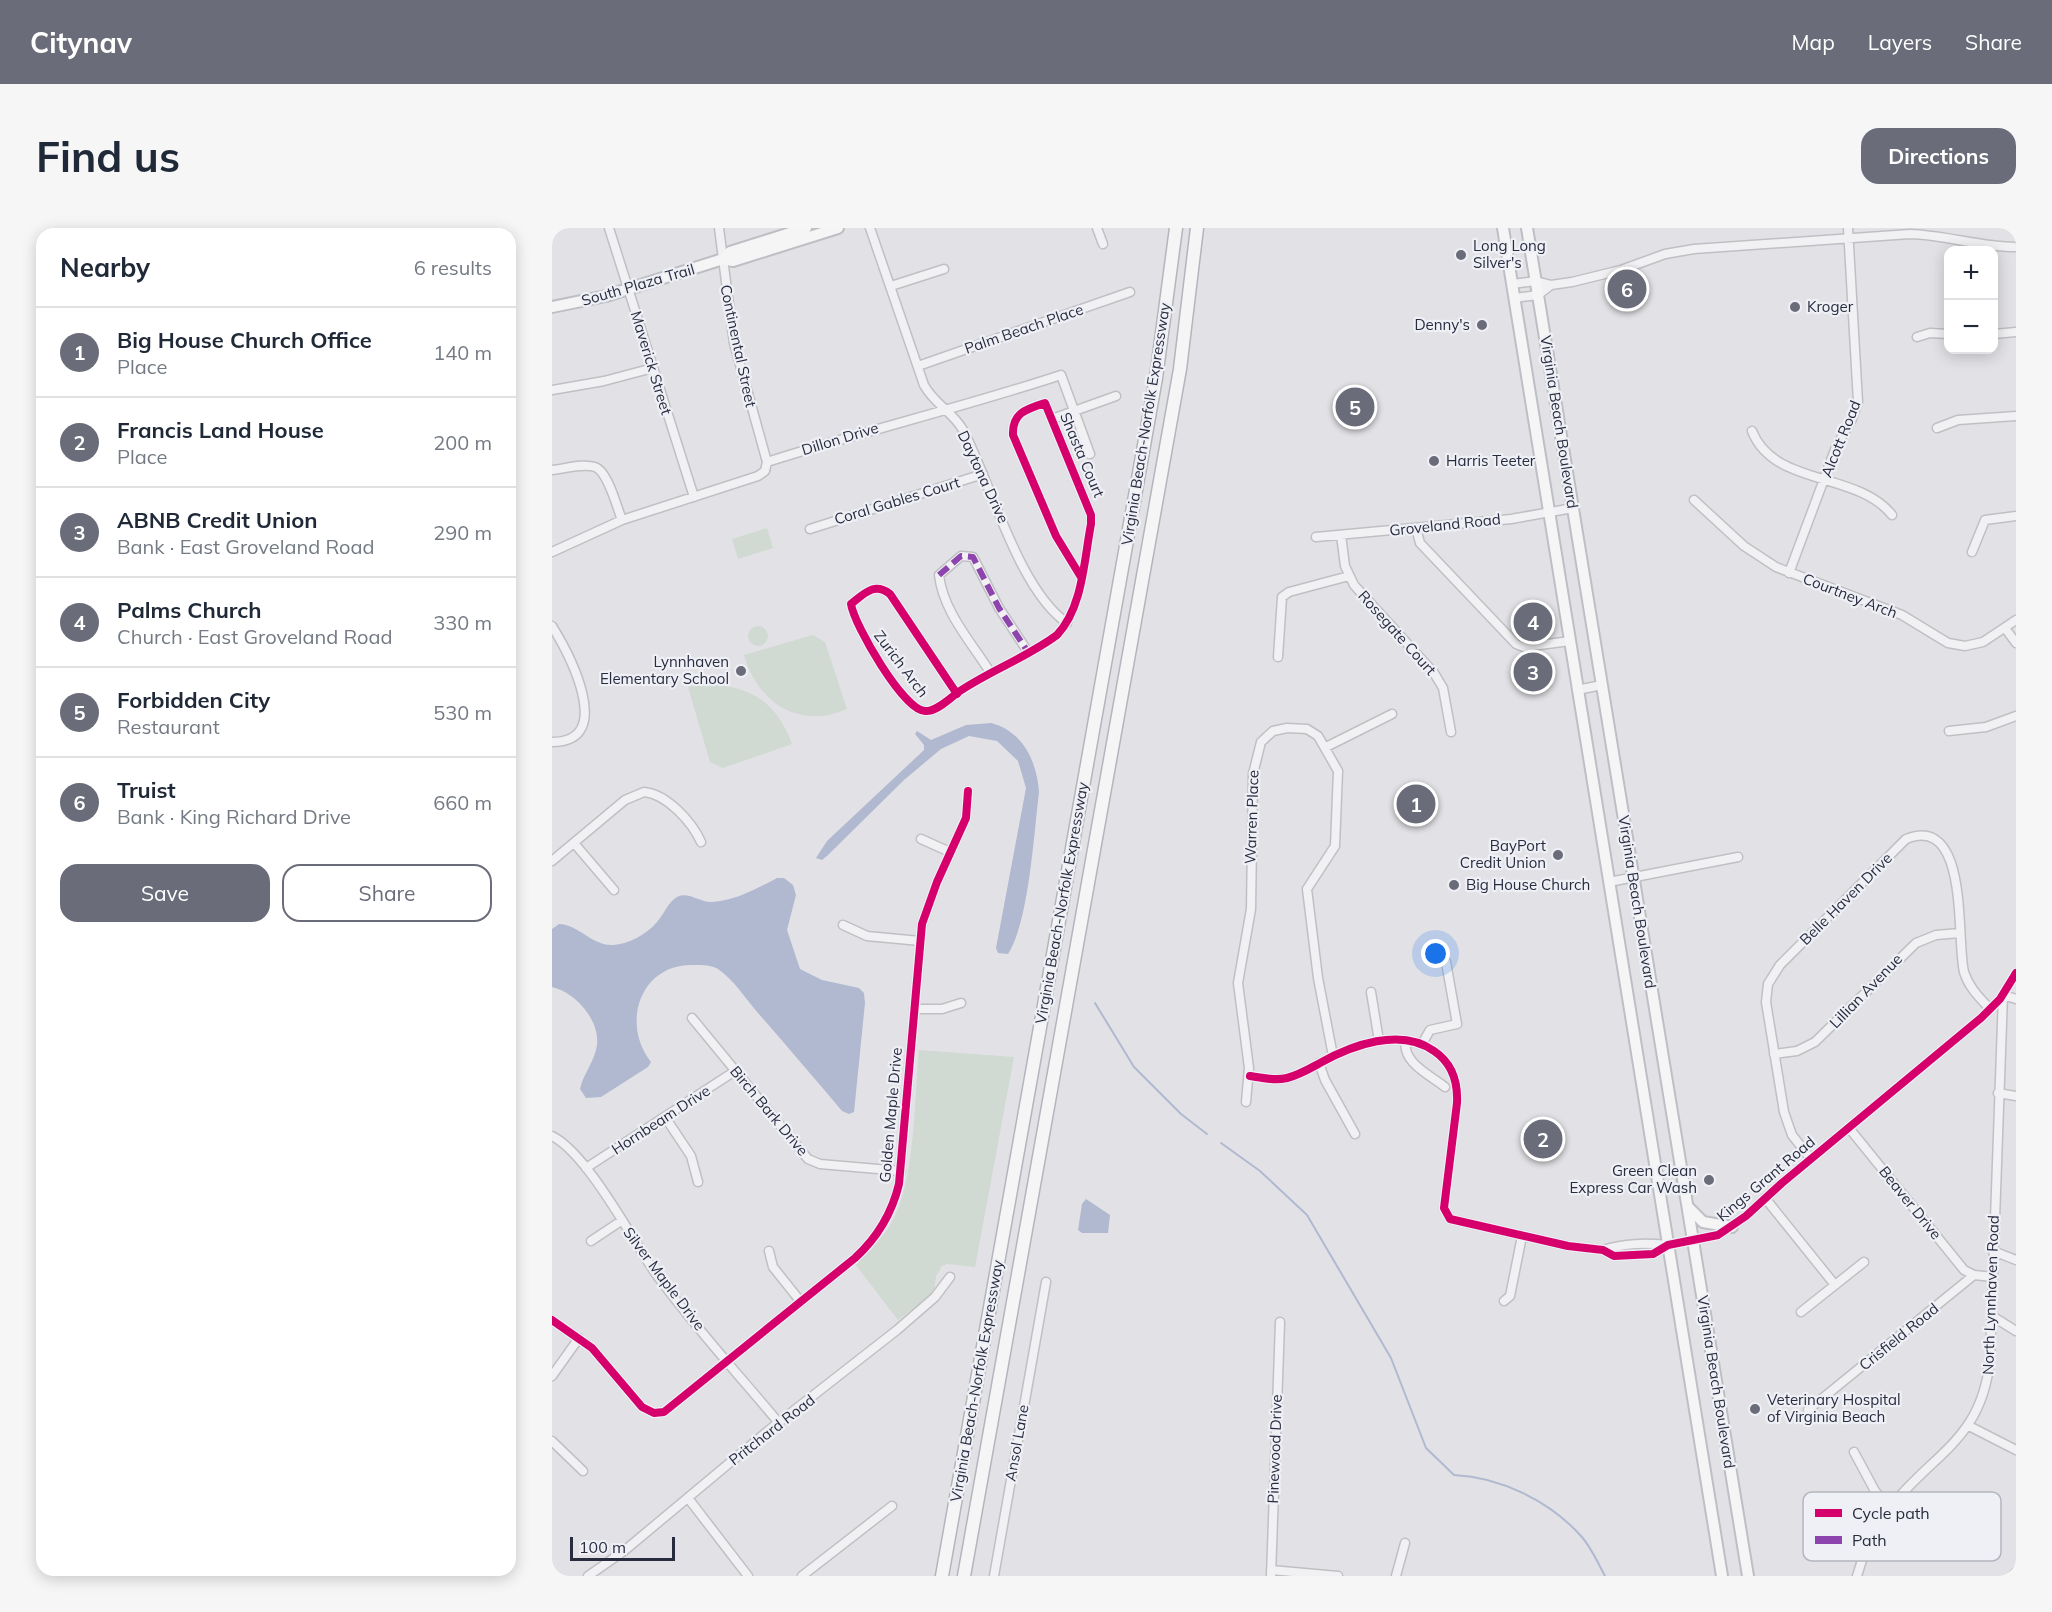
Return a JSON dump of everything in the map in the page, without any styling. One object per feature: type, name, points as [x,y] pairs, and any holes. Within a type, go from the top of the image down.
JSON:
[{"type":"highway","name":"Virginia Beach-Norfolk Expressway","points":[[942,1576],[1154,390],[1176,228]]},
{"type":"highway","name":"Virginia Beach-Norfolk Expressway","points":[[964,1576],[1175,393],[1197,228]]},
{"type":"main road","name":"South Plaza Trail","points":[[552,307],[582,302],[628,289],[723,259],[730,252],[806,228]]},
{"type":"main road","name":"South Plaza Trail","points":[[723,259],[733,261],[838,228]]},
{"type":"main road","name":"Virginia Beach Boulevard","points":[[1503,228],[1722,1576]]},
{"type":"main road","name":"Virginia Beach Boulevard","points":[[1527,228],[1748,1576]]},
{"type":"main road","points":[[1687,1205],[1703,1222],[1732,1227]]},
{"type":"street","name":"Maverick Street","points":[[609,228],[694,497]]},
{"type":"street","name":"Continental Street","points":[[719,228],[738,361],[766,462]]},
{"type":"street","name":"Daytona Drive","points":[[870,228],[928,392],[962,429],[1032,580],[1052,610],[1067,622]]},
{"type":"street","points":[[1097,228],[1103,244]]},
{"type":"street","name":"Alcott Road","points":[[1789,573],[1836,447],[1852,419],[1858,402],[1848,228]]},
{"type":"street","points":[[1514,298],[1538,295],[1551,285],[1600,275],[1681,251],[1936,235],[1989,245],[2016,247]]},
{"type":"street","points":[[891,286],[944,269]]},
{"type":"street","points":[[1512,284],[1536,281],[1551,285]]},
{"type":"street","name":"Palm Beach Place","points":[[918,366],[1130,292]]},
{"type":"street","points":[[1998,334],[2016,332]]},
{"type":"street","points":[[1917,337],[1930,333],[1944,334]]},
{"type":"street","points":[[552,390],[604,381],[653,368]]},
{"type":"street","name":"Dillon Drive","points":[[552,552],[622,520],[758,476],[765,471],[766,462],[943,410],[982,401],[1061,375],[1090,454]]},
{"type":"street","points":[[1052,419],[1116,396]]},
{"type":"street","name":"Shasta Court","points":[[1067,622],[1081,577],[1091,515],[1044,403],[1018,414],[1013,423],[1013,435],[1056,536],[1081,577]]},
{"type":"street","points":[[1937,428],[1958,420],[2016,416]]},
{"type":"street","points":[[1752,430],[1761,448],[1776,461],[1871,497],[1892,515]]},
{"type":"street","points":[[552,470],[589,466],[599,469],[605,476],[622,520]]},
{"type":"street","name":"Coral Gables Court","points":[[810,528],[983,474]]},
{"type":"street","name":"Courtney Arch","points":[[1694,500],[1744,546],[1789,573],[1902,615],[1939,639],[1956,645],[1983,642],[2016,620]]},
{"type":"street","name":"Groveland Road","points":[[1316,537],[1416,528],[1573,508]]},
{"type":"street","points":[[1972,552],[1985,520],[2016,516]]},
{"type":"street","points":[[1416,528],[1420,543],[1516,644],[1524,647],[1570,641]]},
{"type":"street","name":"Rosegate Court","points":[[1341,535],[1349,576],[1434,673],[1443,688],[1451,732]]},
{"type":"street","points":[[990,672],[947,604],[939,575],[961,556],[974,557],[999,608],[1028,652]]},
{"type":"street","points":[[1278,657],[1282,597],[1289,592],[1349,576]]},
{"type":"street","name":"Zurich Arch","points":[[957,694],[890,594],[882,588],[872,588],[851,604],[856,623],[868,643],[916,708],[930,711],[957,694],[990,672],[1049,641],[1067,622]]},
{"type":"street","points":[[552,626],[578,679],[585,713],[581,727],[575,734],[563,741],[552,742]]},
{"type":"street","points":[[2005,628],[2016,643]]},
{"type":"street","points":[[1577,690],[1602,686]]},
{"type":"street","points":[[1326,747],[1392,714]]},
{"type":"street","points":[[1949,731],[1986,727],[2016,716]]},
{"type":"street","name":"Warren Place","points":[[1246,1102],[1250,1077],[1238,982],[1251,909],[1250,854],[1255,760],[1266,736],[1287,728],[1307,729],[1318,736],[1338,771],[1336,839],[1330,854],[1307,889],[1318,978],[1333,1056]]},
{"type":"street","name":"Golden Maple Drive","points":[[552,1320],[579,1338],[605,1362],[642,1407],[654,1413],[664,1412],[855,1258],[875,1236],[896,1198],[901,1171],[920,941],[925,912],[966,818],[968,791]]},
{"type":"street","points":[[552,861],[625,800],[644,792],[662,799],[688,822],[701,842]]},
{"type":"street","name":"Belle Haven Drive","points":[[1811,1159],[1788,1127],[1766,1002],[1771,976],[1906,839],[1927,836],[1945,849],[1958,891],[1962,960],[1968,982],[1990,1010]]},
{"type":"street","points":[[921,839],[950,852]]},
{"type":"street","points":[[574,843],[614,890]]},
{"type":"street","points":[[1609,882],[1738,857]]},
{"type":"street","points":[[843,925],[867,936],[920,941]]},
{"type":"street","name":"Lillian Avenue","points":[[1774,1054],[1797,1051],[1815,1042],[1916,943],[1936,935],[1960,933]]},
{"type":"street","points":[[1250,1077],[1285,1079],[1306,1071],[1333,1056],[1379,1041],[1406,1040],[1422,1044],[1430,1030],[1457,1024],[1446,962]]},
{"type":"street","name":"North Lynnhaven Road","points":[[1905,1492],[1970,1426],[1984,1398],[1992,1316],[2003,995],[2016,973]]},
{"type":"street","name":"Kings Grant Road","points":[[1422,1044],[1444,1060],[1455,1076],[1457,1087],[1445,1213],[1454,1221],[1484,1228],[1603,1250],[1614,1256],[1634,1256],[1655,1253],[1668,1245],[1718,1235],[1732,1227],[1990,1010],[2003,995],[2016,988]]},
{"type":"street","points":[[1371,992],[1379,1041]]},
{"type":"street","points":[[2003,995],[2016,999]]},
{"type":"street","points":[[914,1008],[942,1009],[961,1003]]},
{"type":"street","name":"Birch Bark Drive","points":[[692,1018],[808,1159],[820,1164],[901,1171]]},
{"type":"street","points":[[1406,1040],[1405,1049],[1409,1059],[1445,1087]]},
{"type":"street","points":[[1319,1063],[1325,1080],[1355,1134]]},
{"type":"street","name":"Hornbeam Drive","points":[[586,1168],[735,1071]]},
{"type":"street","points":[[1998,1093],[2016,1096]]},
{"type":"street","points":[[665,1117],[691,1156],[698,1182]]},
{"type":"street","name":"Beaver Drive","points":[[1849,1128],[1965,1270],[1974,1275]]},
{"type":"street","name":"Silver Maple Drive","points":[[552,1136],[567,1145],[586,1168],[657,1275],[778,1423]]},
{"type":"street","points":[[1765,1198],[1835,1285]]},
{"type":"street","points":[[591,1241],[621,1221]]},
{"type":"street","points":[[1504,1301],[1510,1296],[1522,1236]]},
{"type":"street","points":[[769,1251],[773,1267],[801,1302]]},
{"type":"street","points":[[1994,1251],[2016,1260]]},
{"type":"street","points":[[1801,1312],[1864,1262]]},
{"type":"street","points":[[1974,1275],[1993,1277]]},
{"type":"street","name":"Crisfield Road","points":[[1808,1410],[1974,1275]]},
{"type":"street","name":"Pritchard Road","points":[[588,1576],[624,1551],[778,1423],[897,1329],[935,1297],[950,1276]]},
{"type":"street","name":"Ansol Lane","points":[[994,1576],[1046,1282]]},
{"type":"street","points":[[1992,1316],[2016,1331]]},
{"type":"street","name":"Pinewood Drive","points":[[1271,1573],[1280,1322]]},
{"type":"street","points":[[552,1376],[579,1338]]},
{"type":"street","points":[[1970,1426],[2016,1450]]},
{"type":"street","points":[[552,1442],[583,1471]]},
{"type":"street","points":[[1854,1452],[1876,1492]]},
{"type":"street","points":[[688,1498],[748,1576]]},
{"type":"street","points":[[802,1576],[892,1506]]},
{"type":"street","points":[[1396,1576],[1405,1543]]},
{"type":"street","name":"North Lynnhaven Road","points":[[1857,1576],[1863,1561]]},
{"type":"street","points":[[2013,1576],[2016,1572]]},
{"type":"street","points":[[1271,1573],[1338,1576]]},
{"type":"shaded area","points":[[767,528],[773,548],[738,559],[732,539]]},
{"type":"shaded area","points":[[758,626],[765,629],[768,636],[765,643],[758,646],[751,643],[748,636],[751,629]]},
{"type":"shaded area","points":[[813,635],[825,642],[847,709],[829,715],[797,714],[770,699],[750,672],[744,655]]},
{"type":"shaded area","points":[[698,684],[731,687],[757,697],[777,715],[792,744],[723,768],[710,762],[688,687]]},
{"type":"shaded area","points":[[919,1050],[1014,1057],[975,1267],[947,1264],[942,1266],[936,1276],[934,1293],[898,1320],[855,1264],[889,1227],[904,1189],[912,1142]]},
{"type":"water","points":[[991,723],[1002,727],[1020,740],[1031,759],[1039,792],[1026,899],[1021,921],[1008,954],[998,953],[996,948],[1026,788],[1018,761],[997,741],[969,736],[941,749],[904,780],[828,855],[822,860],[816,858],[827,841],[924,750],[924,745],[915,734],[917,731],[931,740],[966,725]]},
{"type":"water","points":[[777,878],[784,878],[793,885],[796,895],[787,930],[800,969],[822,980],[859,988],[864,993],[865,1003],[854,1112],[849,1114],[842,1111],[724,973],[704,965],[676,967],[661,973],[649,984],[641,998],[637,1013],[637,1030],[642,1047],[651,1062],[648,1067],[601,1097],[586,1098],[580,1089],[596,1051],[597,1036],[584,1008],[569,995],[552,987],[552,929],[559,924],[566,925],[598,942],[619,944],[637,938],[648,931],[677,897],[686,895],[708,902],[721,901],[746,893]]},
{"type":"water","points":[[1086,1199],[1110,1215],[1108,1233],[1082,1233],[1078,1230],[1082,1204]]},
{"type":"waterway","points":[[1095,1003],[1134,1067],[1181,1114],[1207,1134]]},
{"type":"waterway","points":[[1221,1143],[1260,1171],[1307,1215],[1391,1358],[1426,1448],[1454,1475],[1489,1480],[1506,1486],[1555,1512],[1585,1540],[1605,1576]]},
{"type":"marked path","points":[[939,575],[961,556],[973,557],[999,608],[1028,652]]},
{"type":"cycle path","points":[[957,694],[890,594],[879,589],[870,590],[851,604],[870,647],[893,683],[916,707],[925,711],[938,707],[946,702],[954,696],[957,693],[969,685],[1033,651],[1057,635],[1066,624],[1077,597],[1084,568],[1091,515],[1045,403],[1022,413],[1015,422],[1013,435],[1056,536],[1081,577]]},
{"type":"cycle path","points":[[552,1320],[592,1348],[642,1407],[654,1413],[664,1412],[855,1258],[871,1242],[888,1215],[899,1184],[922,924],[937,882],[966,818],[968,791]]},
{"type":"cycle path","points":[[1250,1076],[1287,1078],[1347,1050],[1377,1041],[1407,1040],[1421,1044],[1434,1051],[1445,1061],[1453,1074],[1456,1088],[1457,1103],[1444,1208],[1450,1219],[1568,1246],[1603,1250],[1614,1256],[1653,1254],[1668,1245],[1718,1235],[1746,1216],[1782,1183],[1981,1018],[2000,999],[2016,973]]},
{"type":"place","name":"Long Long Silver's","points":[[1461,255]]},
{"type":"place","name":"Truist","points":[[1627,289]]},
{"type":"place","name":"Kroger","points":[[1795,307]]},
{"type":"place","name":"Denny's","points":[[1482,325]]},
{"type":"place","name":"Forbidden City","points":[[1355,407]]},
{"type":"place","name":"Harris Teeter","points":[[1434,461]]},
{"type":"place","name":"Palms Church","points":[[1533,622]]},
{"type":"place","name":"Lynnhaven Elementary School","points":[[741,671]]},
{"type":"place","name":"ABNB Credit Union","points":[[1533,672]]},
{"type":"place","name":"Big House Church Office","points":[[1416,804]]},
{"type":"place","name":"BayPort Credit Union","points":[[1558,855]]},
{"type":"place","name":"Big House Church","points":[[1454,885]]},
{"type":"place","name":"Francis Land House","points":[[1543,1139]]},
{"type":"place","name":"Green Clean Express Car Wash","points":[[1709,1180]]},
{"type":"place","name":"Veterinary Hospital of Virginia Beach","points":[[1755,1409]]}]
